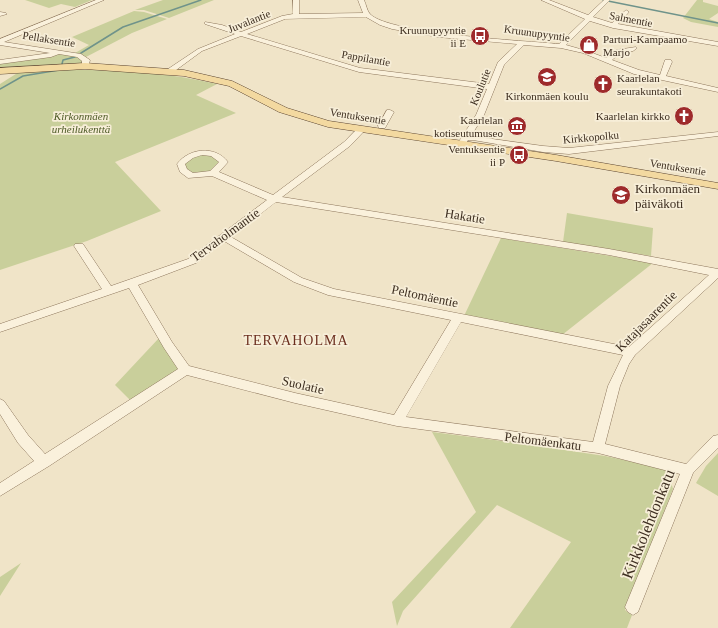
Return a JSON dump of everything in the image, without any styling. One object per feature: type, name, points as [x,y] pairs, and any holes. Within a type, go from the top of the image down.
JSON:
[{"type":"main road","name":"Ventuksentie","points":[[0,71],[85,66],[169,71],[207,77],[232,84],[283,110],[319,122],[362,130],[464,141],[718,186]]},
{"type":"street","points":[[0,42],[101,0]]},
{"type":"street","points":[[296,0],[296,16]]},
{"type":"street","points":[[361,0],[367,15]]},
{"type":"street","name":"Salmentie","points":[[544,0],[588,18],[613,26],[718,44]]},
{"type":"street","points":[[561,46],[606,1]]},
{"type":"street","points":[[613,26],[626,12]]},
{"type":"street","name":"Juvalantie","points":[[169,71],[193,54],[279,19],[296,16],[367,15]]},
{"type":"street","name":"Kruunupyyntie","points":[[367,15],[382,24],[409,31],[561,46],[585,52],[637,72],[718,90]]},
{"type":"street","name":"Pappilantie","points":[[207,23],[358,70],[491,87]]},
{"type":"street","name":"Pellaksentie","points":[[0,42],[60,51],[84,58],[86,62],[85,66]]},
{"type":"street","name":"Koulutie","points":[[464,141],[480,115],[501,64],[522,42]]},
{"type":"street","points":[[606,61],[618,50],[631,50],[634,48]]},
{"type":"street","points":[[0,62],[51,55],[60,51]]},
{"type":"street","points":[[662,78],[668,62]]},
{"type":"street","points":[[382,126],[390,112]]},
{"type":"street","name":"Tervaholmantie","points":[[0,328],[110,291],[192,261],[347,144],[362,130]]},
{"type":"street","name":"Kirkkopolku","points":[[464,141],[473,138],[544,149],[569,151],[718,134]]},
{"type":"street","name":"Hakatie","points":[[213,173],[274,199],[609,252],[718,272]]},
{"type":"street","name":"Peltomäentie","points":[[224,237],[298,280],[311,286],[332,292],[631,352]]},
{"type":"street","points":[[79,246],[110,291]]},
{"type":"street","name":"Katajasaarentie","points":[[598,448],[615,382],[620,369],[631,352],[718,272]]},
{"type":"street","points":[[0,490],[185,370],[168,345],[132,283]]},
{"type":"street","points":[[397,421],[458,318]]},
{"type":"street","name":"Suolatie","points":[[185,370],[295,398],[397,421]]},
{"type":"street","points":[[0,404],[23,439],[44,462]]},
{"type":"street","name":"Peltomäenkatu","points":[[397,421],[598,448],[688,470]]},
{"type":"street","name":"Kirkkolehdonkatu","points":[[633,607],[688,470],[718,440]]},
{"type":"green space","points":[[25,0],[92,0],[75,7],[61,4],[49,8]]},
{"type":"green space","points":[[163,0],[214,0],[169,18],[144,10],[135,10]]},
{"type":"green space","points":[[697,0],[703,0],[703,2],[718,6],[718,13],[709,19],[718,22],[718,27],[691,22],[683,18]]},
{"type":"green space","points":[[134,11],[144,12],[167,19],[132,33],[86,57],[75,53],[89,45],[72,37]]},
{"type":"green space","points":[[60,52],[78,56],[83,61],[82,63],[0,68],[0,63]]},
{"type":"green space","name":"Kirkonmäen urheilukenttä","points":[[48,70],[133,72],[175,76],[217,84],[196,95],[236,113],[115,162],[161,211],[87,241],[0,270],[0,84],[19,72]]},
{"type":"green space","points":[[204,154],[221,162],[209,172],[189,173],[184,166],[192,158]]},
{"type":"green space","points":[[567,213],[653,228],[651,256],[563,242]]},
{"type":"green space","points":[[501,238],[653,263],[562,335],[464,316]]},
{"type":"green space","points":[[159,338],[179,369],[131,401],[115,385]]},
{"type":"green space","points":[[432,432],[605,456],[667,469],[673,489],[625,610],[632,615],[627,628],[510,628],[571,542],[497,505],[403,611],[397,626],[392,602],[476,512]]},
{"type":"green space","points":[[718,453],[718,496],[696,483],[706,466]]},
{"type":"green space","points":[[21,563],[0,596],[0,577]]},
{"type":"waterway","points":[[81,53],[123,27],[201,0]]},
{"type":"waterway","points":[[603,0],[718,23]]},
{"type":"waterway","points":[[62,64],[63,60],[75,57]]},
{"type":"waterway","points":[[0,89],[23,76],[59,70]]},
{"type":"place","name":"Kruunupyyntie ii E","points":[[480,36]]},
{"type":"place","name":"Parturi-Kampaamo Marjo","points":[[589,45]]},
{"type":"place","name":"Kirkonmäen koulu","points":[[547,77]]},
{"type":"place","name":"Kaarlelan seurakuntakoti","points":[[603,84]]},
{"type":"place","name":"Kaarlelan kirkko","points":[[684,116]]},
{"type":"place","name":"Kaarlelan kotiseutumuseo","points":[[517,126]]},
{"type":"place","name":"Ventuksentie ii P","points":[[519,155]]},
{"type":"place","name":"Kirkonmäen päiväkoti","points":[[621,195]]},
{"type":"district","name":"TERVAHOLMA","points":[[296,340]]}]
